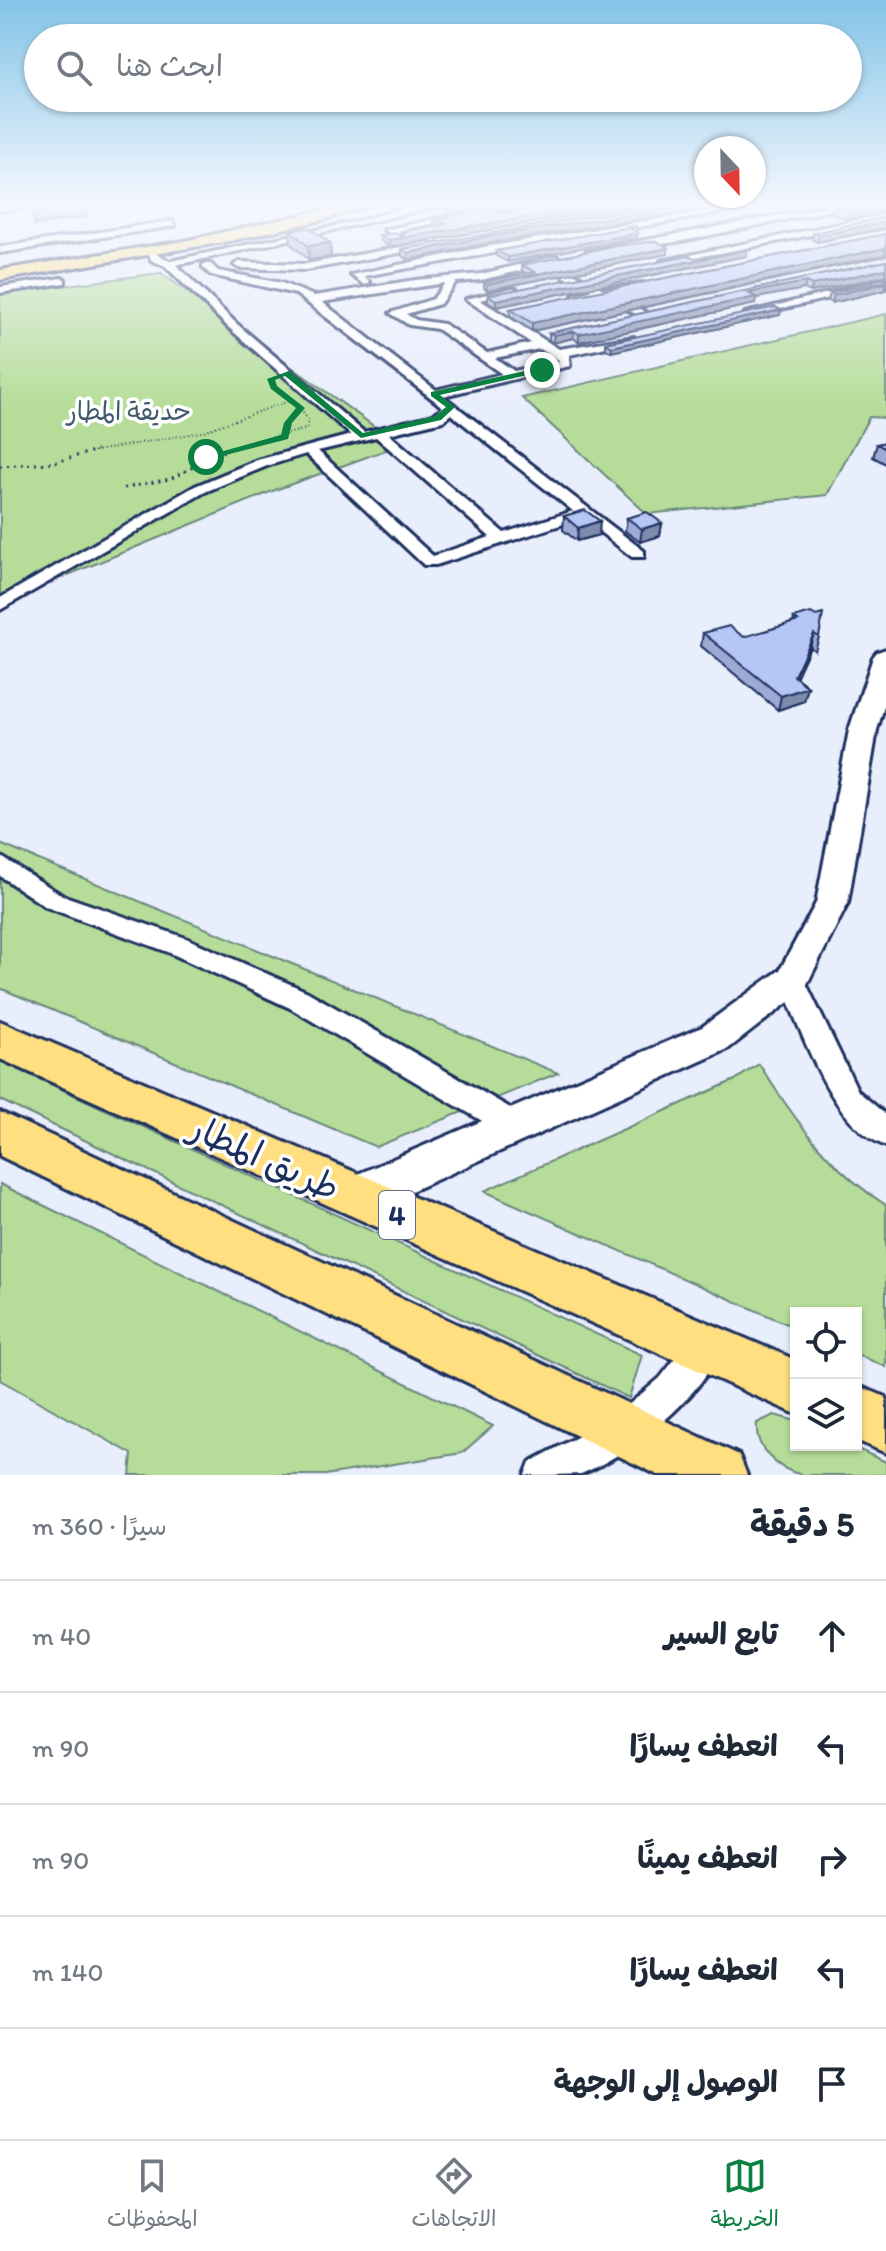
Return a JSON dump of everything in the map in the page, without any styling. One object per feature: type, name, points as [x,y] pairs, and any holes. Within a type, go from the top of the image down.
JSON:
[{"type":"highway","name":"طريق المطار","points":[[0,1039],[790,1384]]},
{"type":"highway","points":[[0,1133],[719,1475]]},
{"type":"highway","points":[[862,1415],[886,1425]]},
{"type":"main road","points":[[354,1196],[715,1038],[792,980],[832,903],[877,712],[886,657]]},
{"type":"street","points":[[179,273],[361,436]]},
{"type":"street","points":[[215,273],[278,285],[312,300],[638,554]]},
{"type":"street","points":[[365,282],[356,275],[368,273]]},
{"type":"street","points":[[312,300],[415,283],[481,277],[492,273]]},
{"type":"street","points":[[567,273],[642,314]]},
{"type":"street","points":[[553,283],[593,275]]},
{"type":"street","points":[[0,290],[61,281]]},
{"type":"street","points":[[451,281],[446,294],[436,302],[396,313],[413,323],[440,326],[513,376]]},
{"type":"street","points":[[732,317],[886,282]]},
{"type":"street","points":[[566,299],[646,283]]},
{"type":"street","points":[[434,394],[566,363],[565,357],[471,299],[527,289]]},
{"type":"street","points":[[628,317],[655,311]]},
{"type":"street","points":[[491,314],[504,312]]},
{"type":"street","points":[[559,353],[645,335]]},
{"type":"street","points":[[487,356],[537,340]]},
{"type":"street","points":[[0,605],[200,489],[262,463],[308,449],[438,418],[451,407]]},
{"type":"street","points":[[379,432],[501,539]]},
{"type":"street","points":[[308,449],[430,562],[584,512]]},
{"type":"street","points":[[0,864],[54,901],[177,945],[299,1000],[516,1126]]},
{"type":"street","points":[[792,980],[848,1100],[886,1133]]},
{"type":"street","points":[[543,1475],[625,1430],[672,1390],[705,1348]]},
{"type":"path","points":[[124,488],[170,479],[218,452],[285,437],[306,429],[308,420],[300,408],[274,387],[271,379],[286,372]]},
{"type":"path","points":[[0,466],[53,463],[110,446],[201,432],[292,400]]},
{"type":"path","points":[[285,437],[288,423],[300,408]]},
{"type":"green space","name":"حديقة المطار","points":[[161,273],[400,445],[275,490],[0,603],[0,294]]},
{"type":"green space","points":[[886,314],[886,418],[869,417],[827,495],[647,514],[522,398]]},
{"type":"green space","points":[[0,844],[558,1073],[376,1147],[0,988]]},
{"type":"green space","points":[[0,1061],[642,1355],[629,1398],[0,1100]]},
{"type":"green space","points":[[759,1064],[786,1105],[830,1159],[886,1205],[886,1367],[862,1357],[862,1307],[790,1307],[790,1325],[484,1191],[735,1080]]},
{"type":"green space","points":[[0,1184],[493,1426],[462,1453],[325,1475],[130,1475],[132,1454],[0,1380]]},
{"type":"green space","points":[[774,1415],[790,1419],[790,1451],[862,1451],[886,1462],[886,1475],[803,1475],[793,1472],[776,1463],[763,1449],[757,1423]]},
{"type":"building","points":[[531,273],[543,273],[487,284],[484,282]]},
{"type":"building","points":[[602,273],[632,273],[496,300],[488,295]]},
{"type":"building","points":[[691,273],[769,273],[532,323],[510,309]]},
{"type":"building","points":[[831,273],[868,273],[812,285],[806,282],[748,293],[756,297],[579,334],[574,331],[549,333]]},
{"type":"building","points":[[886,281],[834,295],[830,293]]},
{"type":"building","points":[[775,307],[781,310],[612,347],[606,343]]},
{"type":"building","points":[[585,510],[600,521],[578,528],[564,516]]},
{"type":"building","points":[[647,512],[662,523],[642,529],[627,518]]},
{"type":"building","points":[[811,613],[816,616],[823,614],[819,637],[814,634],[794,676],[808,687],[781,696],[703,633],[729,626],[744,637],[798,621],[794,618]]},
{"type":"route","points":[[206,457],[285,437],[288,423],[300,408],[280,393],[271,379],[286,372],[361,436],[438,418],[451,407],[434,394],[542,370]]}]
